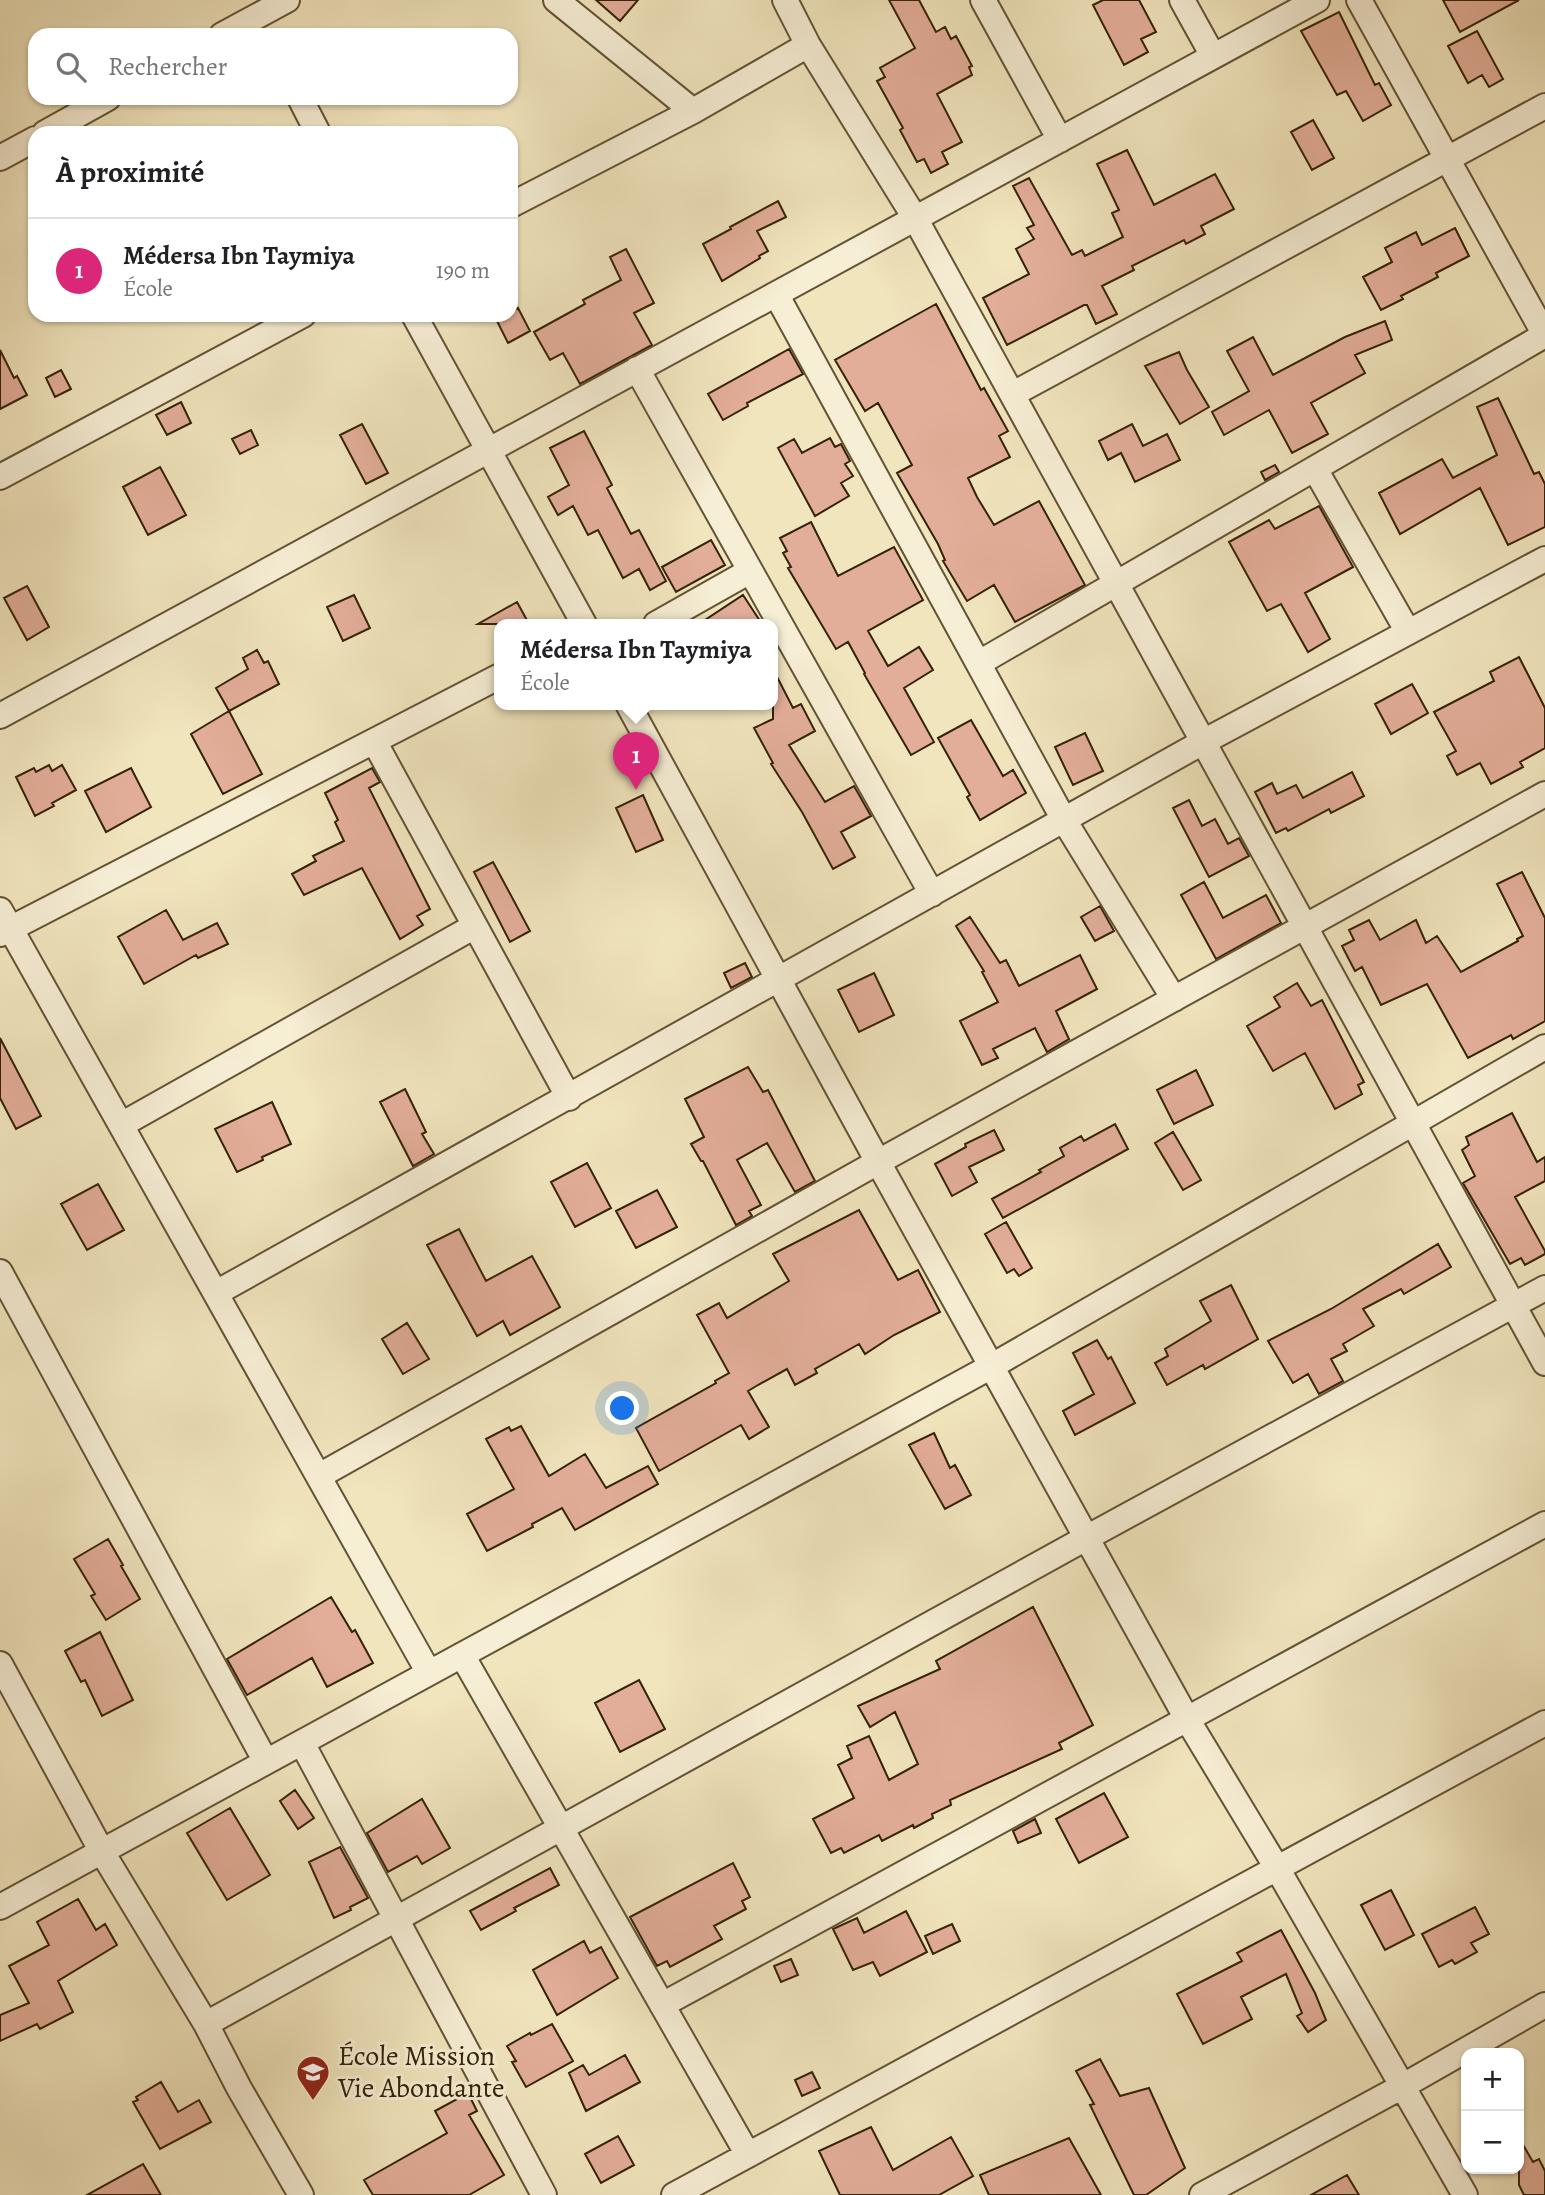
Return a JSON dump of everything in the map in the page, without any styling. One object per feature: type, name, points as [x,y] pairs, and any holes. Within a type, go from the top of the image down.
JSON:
[{"type":"street","points":[[236,28],[287,0]]},
{"type":"street","points":[[556,0],[693,111]]},
{"type":"street","points":[[785,0],[808,45],[915,218],[1545,1363]]},
{"type":"street","points":[[983,0],[1060,140]]},
{"type":"street","points":[[1182,0],[1213,56]]},
{"type":"street","points":[[0,716],[1317,0]]},
{"type":"street","points":[[979,663],[1545,335],[1359,0]]},
{"type":"street","points":[[518,201],[693,111],[808,45]]},
{"type":"street","points":[[58,126],[95,105]]},
{"type":"street","points":[[304,105],[314,126]]},
{"type":"street","points":[[1013,394],[1545,106]]},
{"type":"street","points":[[0,158],[28,143]]},
{"type":"street","points":[[776,294],[1064,820],[1174,999]]},
{"type":"street","points":[[0,477],[290,322]]},
{"type":"street","points":[[418,322],[581,619]]},
{"type":"street","points":[[637,369],[777,619]]},
{"type":"street","points":[[1315,469],[1408,632]]},
{"type":"street","points":[[216,1293],[1203,742],[1545,559]]},
{"type":"street","points":[[665,619],[750,571]]},
{"type":"street","points":[[778,621],[932,894]]},
{"type":"street","points":[[429,1673],[121,1125],[4,925],[494,679]]},
{"type":"street","points":[[631,710],[1187,1719],[1277,1868],[1465,2195]]},
{"type":"street","points":[[374,741],[569,1098]]},
{"type":"street","points":[[319,1476],[878,1162],[1545,794]]},
{"type":"street","points":[[121,1125],[475,926]]},
{"type":"street","points":[[0,1907],[992,1366],[1545,1047]]},
{"type":"street","points":[[0,1272],[267,1762]]},
{"type":"street","points":[[206,2024],[1087,1537],[1545,1288]]},
{"type":"street","points":[[662,2005],[1545,1524]]},
{"type":"street","points":[[462,1655],[748,2155]]},
{"type":"street","points":[[0,1664],[102,1852],[206,2024],[296,2193]]},
{"type":"street","points":[[674,2195],[1545,1723]]},
{"type":"street","points":[[302,1743],[544,2195]]},
{"type":"street","points":[[1202,2195],[1545,2005]]},
{"type":"building","points":[[596,0],[638,0],[620,21]]},
{"type":"building","points":[[889,0],[919,0],[936,32],[945,27],[951,39],[956,36],[972,66],[969,67],[972,75],[937,94],[962,142],[942,152],[948,164],[931,173],[924,159],[917,162],[900,130],[903,128],[877,81],[885,77],[880,68],[915,48]]},
{"type":"building","points":[[1103,0],[1139,0],[1156,32],[1141,39],[1148,52],[1124,65],[1093,5]]},
{"type":"building","points":[[1443,0],[1519,0],[1460,32]]},
{"type":"building","points":[[1339,12],[1375,85],[1379,83],[1391,105],[1363,121],[1346,91],[1337,95],[1301,31]]},
{"type":"building","points":[[1477,31],[1503,79],[1489,87],[1482,75],[1468,83],[1448,46]]},
{"type":"building","points":[[1313,120],[1334,158],[1312,170],[1291,132]]},
{"type":"building","points":[[1127,150],[1154,205],[1215,174],[1234,209],[1201,226],[1205,234],[1186,244],[1184,240],[1132,266],[1134,270],[1102,286],[1117,314],[1096,324],[1087,305],[1084,305],[1007,345],[983,298],[1029,274],[1016,249],[1034,239],[1027,228],[1034,225],[1013,186],[1029,178],[1072,255],[1082,250],[1085,256],[1123,237],[1112,213],[1119,210],[1097,164]]},
{"type":"building","points":[[778,201],[786,217],[757,231],[768,251],[722,281],[703,244]]},
{"type":"building","points":[[1455,228],[1469,256],[1436,273],[1438,277],[1381,310],[1363,277],[1392,262],[1385,248],[1416,232],[1422,245]]},
{"type":"building","points":[[626,249],[654,303],[634,313],[652,345],[580,384],[563,353],[550,360],[534,332],[585,304],[583,300],[621,280],[610,257]]},
{"type":"building","points":[[936,304],[981,390],[984,388],[1008,431],[999,436],[1010,457],[968,478],[977,497],[994,525],[1039,501],[1085,585],[1015,622],[994,585],[967,601],[897,473],[912,465],[878,403],[865,411],[835,360]]},
{"type":"building","points":[[518,308],[530,331],[508,343],[498,322],[518,322]]},
{"type":"building","points":[[1385,321],[1392,340],[1355,355],[1365,373],[1311,403],[1328,434],[1292,453],[1269,410],[1224,435],[1212,412],[1249,391],[1227,351],[1253,337],[1273,375],[1345,337]]},
{"type":"building","points":[[789,349],[803,374],[747,403],[748,406],[723,420],[708,394]]},
{"type":"building","points":[[0,350],[14,378],[17,376],[27,395],[0,409]]},
{"type":"building","points":[[1179,352],[1209,407],[1180,424],[1145,366]]},
{"type":"building","points":[[61,370],[71,389],[55,397],[46,378]]},
{"type":"building","points":[[1498,398],[1534,474],[1539,472],[1545,484],[1545,527],[1508,545],[1480,488],[1400,534],[1379,493],[1442,459],[1453,478],[1497,455],[1477,407]]},
{"type":"building","points":[[181,402],[191,423],[167,435],[156,415]]},
{"type":"building","points":[[362,424],[388,473],[366,484],[340,435]]},
{"type":"building","points":[[1132,424],[1143,446],[1167,434],[1180,460],[1135,482],[1121,453],[1108,460],[1099,441]]},
{"type":"building","points":[[251,430],[258,445],[240,454],[232,439]]},
{"type":"building","points":[[584,431],[612,485],[607,488],[631,534],[639,530],[666,581],[650,590],[639,569],[623,578],[598,530],[588,535],[573,506],[558,515],[548,497],[569,485],[550,448]]},
{"type":"building","points":[[830,438],[835,447],[841,444],[850,461],[845,464],[853,476],[841,483],[849,496],[815,516],[778,448],[794,439],[802,453]]},
{"type":"building","points":[[1275,465],[1279,472],[1265,480],[1261,472]]},
{"type":"building","points":[[160,467],[186,515],[148,535],[123,487]]},
{"type":"building","points":[[1319,506],[1353,567],[1305,593],[1330,639],[1308,652],[1281,604],[1267,611],[1229,542],[1269,520],[1275,529]]},
{"type":"building","points":[[811,522],[838,576],[894,547],[923,600],[868,631],[888,666],[919,647],[933,670],[904,688],[934,742],[911,755],[848,642],[836,649],[788,568],[791,567],[783,553],[787,551],[780,538]]},
{"type":"building","points":[[711,540],[725,565],[676,592],[662,567]]},
{"type":"building","points":[[27,586],[49,627],[27,640],[4,598]]},
{"type":"building","points":[[354,595],[370,628],[343,641],[327,607]]},
{"type":"building","points":[[743,595],[759,619],[707,619]]},
{"type":"building","points":[[517,602],[526,619],[494,619],[494,624],[478,624]]},
{"type":"building","points":[[257,650],[264,663],[268,661],[279,684],[229,711],[216,688],[248,669],[243,658]]},
{"type":"building","points":[[1519,657],[1545,708],[1545,748],[1520,762],[1523,767],[1491,784],[1480,763],[1457,775],[1447,756],[1456,751],[1434,712],[1494,681],[1490,672]]},
{"type":"building","points":[[778,679],[793,708],[801,704],[815,731],[789,745],[825,802],[854,786],[871,816],[841,832],[855,857],[833,869],[802,812],[771,764],[773,763],[754,728],[773,719],[773,710],[778,710]]},
{"type":"building","points":[[1412,684],[1428,713],[1391,734],[1375,704]]},
{"type":"building","points":[[229,711],[262,774],[223,794],[191,734]]},
{"type":"building","points":[[971,720],[1003,776],[1013,770],[1026,793],[980,820],[967,797],[970,795],[938,738]]},
{"type":"building","points":[[1085,733],[1103,771],[1073,785],[1055,747]]},
{"type":"building","points":[[49,765],[52,771],[62,765],[76,790],[35,816],[16,777],[34,768],[36,772]]},
{"type":"building","points":[[131,768],[151,807],[106,832],[85,791]]},
{"type":"building","points":[[372,768],[380,782],[369,788],[430,909],[417,916],[423,925],[400,939],[362,868],[304,895],[292,874],[316,861],[313,856],[344,841],[335,822],[338,820],[325,793]]},
{"type":"building","points":[[1352,772],[1364,796],[1331,813],[1329,809],[1288,831],[1286,828],[1276,833],[1255,792],[1272,783],[1277,794],[1296,785],[1303,798]]},
{"type":"building","points":[[643,795],[663,840],[636,852],[616,808]]},
{"type":"building","points":[[1189,800],[1202,826],[1215,819],[1228,844],[1239,838],[1249,856],[1209,877],[1173,808]]},
{"type":"building","points":[[493,862],[530,931],[510,942],[474,872]]},
{"type":"building","points":[[1522,872],[1545,918],[1545,1021],[1513,1039],[1511,1035],[1468,1058],[1427,984],[1381,1005],[1362,967],[1355,971],[1342,946],[1354,940],[1349,930],[1369,920],[1380,940],[1416,920],[1426,943],[1437,936],[1461,972],[1523,936],[1497,884]]},
{"type":"building","points":[[1204,882],[1223,918],[1266,895],[1281,923],[1216,959],[1181,895]]},
{"type":"building","points":[[1100,906],[1114,931],[1095,941],[1081,917]]},
{"type":"building","points":[[166,910],[183,940],[217,923],[228,944],[198,958],[196,955],[144,984],[118,937]]},
{"type":"building","points":[[970,917],[1000,963],[1006,960],[1019,986],[1080,955],[1097,989],[1056,1011],[1069,1039],[1047,1052],[1035,1028],[993,1049],[998,1058],[982,1065],[960,1021],[998,1002],[982,972],[984,971],[956,926]]},
{"type":"building","points":[[745,963],[752,977],[731,988],[724,973]]},
{"type":"building","points":[[874,973],[894,1015],[859,1032],[838,990]]},
{"type":"building","points":[[1297,983],[1311,1006],[1322,1000],[1364,1082],[1358,1085],[1362,1094],[1335,1109],[1305,1053],[1273,1071],[1247,1026],[1280,1007],[1274,997]]},
{"type":"building","points":[[0,1038],[41,1116],[16,1129],[0,1098]]},
{"type":"building","points":[[748,1067],[763,1092],[768,1090],[815,1181],[795,1192],[767,1143],[737,1160],[761,1205],[749,1211],[752,1216],[736,1225],[703,1161],[691,1144],[704,1137],[685,1099]]},
{"type":"building","points":[[1196,1070],[1213,1105],[1174,1124],[1157,1090]]},
{"type":"building","points":[[405,1089],[426,1132],[422,1134],[434,1154],[413,1166],[380,1102]]},
{"type":"building","points":[[272,1102],[291,1144],[237,1172],[215,1129]]},
{"type":"building","points":[[1512,1113],[1537,1162],[1545,1157],[1545,1181],[1515,1197],[1545,1251],[1545,1254],[1525,1265],[1521,1258],[1510,1264],[1463,1183],[1475,1176],[1462,1150],[1469,1145],[1466,1137]]},
{"type":"building","points":[[1115,1124],[1128,1149],[1003,1218],[992,1199],[1064,1156],[1060,1148],[1081,1136],[1084,1141]]},
{"type":"building","points":[[994,1130],[1004,1150],[969,1167],[977,1182],[952,1196],[935,1164],[966,1147],[965,1144]]},
{"type":"building","points":[[1173,1132],[1201,1180],[1183,1190],[1155,1143]]},
{"type":"building","points":[[587,1163],[611,1208],[575,1227],[551,1182]]},
{"type":"building","points":[[98,1184],[124,1230],[87,1250],[61,1204]]},
{"type":"building","points":[[657,1190],[677,1227],[636,1248],[616,1211]]},
{"type":"building","points":[[859,1210],[898,1280],[918,1270],[940,1312],[894,1335],[865,1354],[859,1344],[815,1369],[817,1373],[795,1385],[787,1369],[758,1385],[748,1391],[769,1427],[749,1439],[741,1425],[659,1471],[636,1428],[729,1373],[697,1315],[719,1303],[727,1318],[789,1281],[773,1254]]},
{"type":"building","points":[[1006,1222],[1032,1268],[1019,1276],[1014,1269],[1007,1273],[985,1234]]},
{"type":"building","points":[[459,1229],[486,1281],[532,1256],[560,1307],[510,1335],[503,1321],[477,1336],[427,1245]]},
{"type":"building","points":[[1438,1244],[1451,1267],[1404,1294],[1401,1289],[1363,1309],[1374,1326],[1343,1344],[1347,1351],[1331,1359],[1343,1381],[1319,1394],[1308,1374],[1293,1383],[1268,1341],[1331,1309]]},
{"type":"building","points":[[1231,1285],[1258,1339],[1205,1369],[1203,1365],[1167,1385],[1155,1363],[1168,1356],[1165,1349],[1211,1321],[1200,1301]]},
{"type":"building","points":[[407,1323],[429,1359],[403,1374],[382,1339]]},
{"type":"building","points":[[1097,1340],[1108,1359],[1111,1357],[1135,1403],[1075,1435],[1063,1411],[1094,1394],[1073,1353]]},
{"type":"building","points":[[521,1426],[549,1476],[585,1454],[606,1488],[648,1466],[658,1484],[575,1530],[562,1508],[487,1551],[467,1514],[514,1489],[486,1439],[509,1427],[511,1431]]},
{"type":"building","points":[[934,1433],[950,1468],[955,1465],[971,1495],[945,1509],[909,1445]]},
{"type":"building","points":[[108,1539],[140,1599],[106,1620],[91,1596],[95,1594],[74,1559]]},
{"type":"building","points":[[331,1597],[352,1632],[355,1630],[373,1663],[327,1687],[312,1658],[247,1695],[227,1659]]},
{"type":"building","points":[[1033,1607],[1093,1725],[1059,1743],[1062,1749],[950,1800],[951,1805],[932,1814],[933,1818],[914,1828],[913,1825],[882,1841],[879,1835],[844,1853],[841,1848],[831,1853],[813,1819],[854,1798],[838,1765],[852,1758],[847,1746],[869,1736],[889,1780],[918,1764],[895,1712],[870,1727],[858,1706],[940,1669],[936,1661]]},
{"type":"building","points":[[100,1632],[133,1700],[102,1716],[85,1680],[81,1682],[65,1651]]},
{"type":"building","points":[[639,1680],[665,1729],[620,1752],[595,1703]]},
{"type":"building","points":[[295,1790],[314,1818],[298,1829],[280,1801]]},
{"type":"building","points":[[1104,1793],[1128,1837],[1079,1863],[1056,1819]]},
{"type":"building","points":[[422,1799],[450,1848],[422,1864],[417,1856],[388,1872],[367,1833]]},
{"type":"building","points":[[230,1808],[270,1875],[227,1900],[187,1833]]},
{"type":"building","points":[[1035,1819],[1041,1833],[1018,1843],[1013,1831]]},
{"type":"building","points":[[340,1847],[368,1898],[334,1918],[309,1862]]},
{"type":"building","points":[[733,1863],[750,1897],[742,1901],[746,1909],[714,1926],[722,1939],[670,1967],[667,1961],[657,1966],[630,1917]]},
{"type":"building","points":[[550,1868],[559,1885],[514,1908],[516,1911],[481,1930],[470,1911]]},
{"type":"building","points":[[1391,1890],[1414,1935],[1385,1950],[1361,1905]]},
{"type":"building","points":[[78,1899],[96,1930],[105,1924],[117,1945],[58,1981],[73,2012],[40,2029],[37,2024],[0,2041],[0,2015],[29,2003],[9,1966],[49,1945],[37,1922]]},
{"type":"building","points":[[1475,1907],[1489,1934],[1471,1943],[1477,1952],[1455,1964],[1452,1960],[1439,1967],[1422,1934]]},
{"type":"building","points":[[906,1911],[927,1952],[880,1976],[873,1962],[853,1970],[833,1929],[857,1918],[864,1933]]},
{"type":"building","points":[[952,1924],[960,1941],[933,1954],[925,1936]]},
{"type":"building","points":[[1281,1930],[1315,1993],[1326,2020],[1308,2032],[1297,2016],[1302,2013],[1286,1974],[1241,1997],[1252,2019],[1203,2044],[1177,1994],[1242,1961],[1237,1953]]},
{"type":"building","points":[[584,1941],[590,1953],[601,1947],[618,1978],[557,2015],[533,1970]]},
{"type":"building","points":[[791,1959],[798,1975],[781,1982],[774,1966]]},
{"type":"building","points":[[552,2024],[573,2061],[526,2087],[512,2062],[516,2061],[507,2046]]},
{"type":"building","points":[[625,2055],[640,2082],[586,2111],[569,2073],[583,2065],[589,2075]]},
{"type":"building","points":[[1100,2059],[1120,2096],[1149,2088],[1185,2168],[1146,2195],[1134,2195],[1090,2105],[1094,2104],[1076,2071]]},
{"type":"building","points":[[812,2072],[820,2088],[802,2096],[795,2080]]},
{"type":"building","points":[[161,2082],[178,2112],[199,2100],[211,2122],[160,2149],[133,2102],[138,2100],[136,2097]]},
{"type":"building","points":[[468,2093],[477,2111],[469,2115],[504,2175],[469,2195],[373,2195],[364,2180],[447,2133],[435,2111]]},
{"type":"building","points":[[871,2127],[893,2170],[951,2137],[973,2176],[939,2195],[840,2195],[819,2151]]},
{"type":"building","points":[[618,2136],[634,2165],[601,2183],[585,2154]]},
{"type":"building","points":[[1069,2138],[1101,2195],[989,2195],[980,2175]]},
{"type":"building","points":[[1524,2147],[1533,2162],[1539,2159],[1545,2171],[1545,2195],[1524,2195],[1519,2185],[1519,2174],[1524,2174]]},
{"type":"building","points":[[143,2164],[161,2195],[87,2195]]},
{"type":"building","points":[[1347,2175],[1359,2195],[1311,2195]]},
{"type":"place","name":"Médersa Ibn Taymiya","points":[[636,790]]},
{"type":"place","name":"École Mission Vie Abondante","points":[[313,2102]]}]
